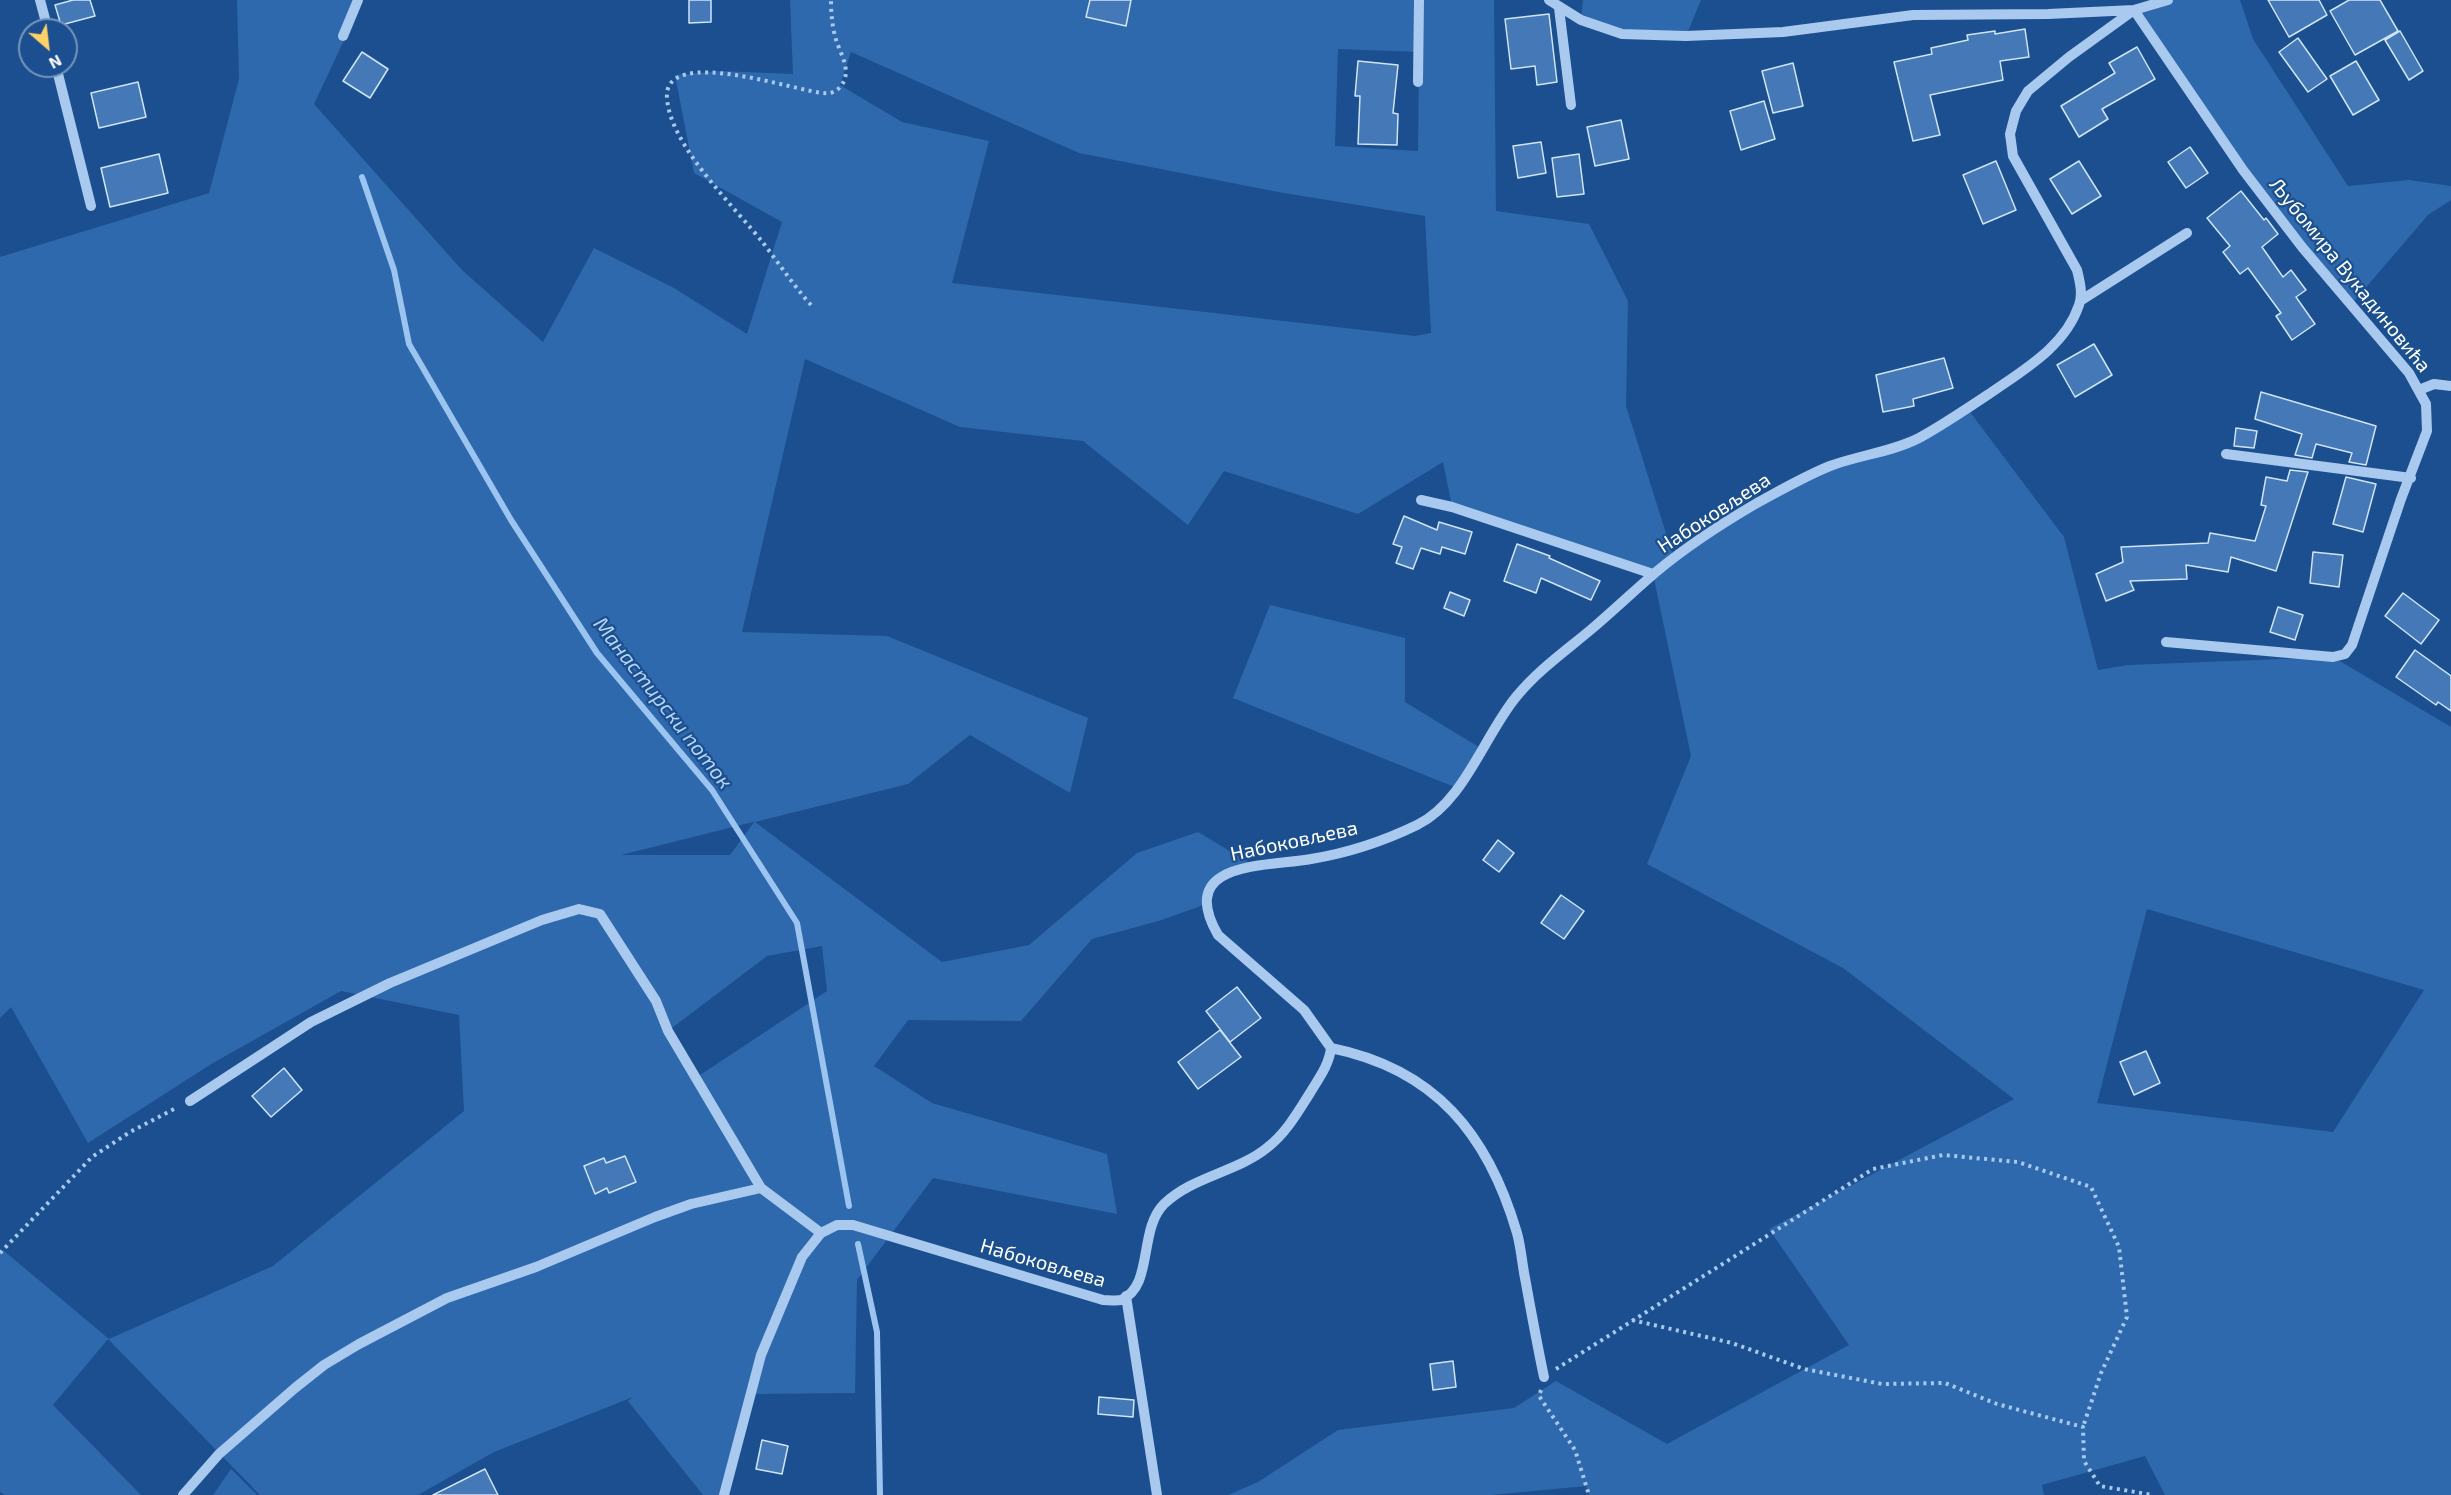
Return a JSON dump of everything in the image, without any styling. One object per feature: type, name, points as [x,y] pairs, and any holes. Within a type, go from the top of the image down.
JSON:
[{"type":"street","points":[[40,0],[45,18]]},
{"type":"street","points":[[344,36],[358,0]]},
{"type":"street","points":[[1418,82],[1419,0]]},
{"type":"street","points":[[1549,0],[1581,20],[1622,34],[1686,36],[1783,32],[1913,15],[2048,14],[2134,10],[2168,0]]},
{"type":"street","points":[[1559,8],[1571,105]]},
{"type":"street","points":[[2134,10],[2069,57],[2028,91],[2016,111],[2010,134],[2013,156],[2077,270],[2080,301],[2187,233]]},
{"type":"street","name":"Љубомира Вукадиновића","points":[[2134,10],[2243,170],[2302,247],[2409,373],[2426,404],[2427,431],[2411,478],[2401,499],[2352,645],[2345,654],[2333,657],[2166,642]]},
{"type":"street","points":[[60,78],[91,206]]},
{"type":"street","name":"Набоковљева","points":[[821,1233],[837,1225],[854,1225],[1103,1300],[1120,1300],[1132,1292],[1141,1279],[1147,1237],[1159,1210],[1180,1191],[1268,1148],[1299,1110],[1327,1066],[1331,1048],[1304,1010],[1218,935],[1210,921],[1206,903],[1211,889],[1225,874],[1253,865],[1311,860],[1366,845],[1393,836],[1433,817],[1449,800],[1515,699],[1542,669],[1578,641],[1653,574],[1682,551],[1730,519],[1785,488],[1830,466],[1918,439],[1975,403],[2048,350],[2064,333],[2080,301]]},
{"type":"street","points":[[2419,390],[2434,384],[2451,386]]},
{"type":"street","points":[[2226,454],[2411,478]]},
{"type":"street","points":[[1422,500],[1452,507],[1653,574]]},
{"type":"street","points":[[190,1101],[282,1040],[357,999],[542,920],[579,909],[591,910],[600,914],[656,1002],[668,1031],[761,1188],[821,1233],[802,1257],[761,1355],[724,1495]]},
{"type":"street","points":[[1331,1048],[1361,1054],[1432,1090],[1464,1122],[1488,1159],[1517,1233],[1544,1377]]},
{"type":"street","points":[[183,1495],[219,1454],[295,1388],[324,1365],[359,1344],[447,1298],[536,1267],[655,1217],[691,1204],[761,1188]]},
{"type":"street","points":[[1126,1296],[1157,1495]]},
{"type":"path","points":[[811,305],[790,282],[763,243],[701,170],[672,119],[666,94],[670,82],[701,72],[726,73],[810,92],[836,91],[843,83],[846,69],[835,39],[831,19],[831,0]]},
{"type":"path","points":[[0,1253],[92,1157],[130,1132],[190,1101]]},
{"type":"path","points":[[1589,1495],[1575,1450],[1539,1396],[1544,1377],[1873,1168],[1943,1155],[2018,1162],[2091,1187],[2119,1247],[2127,1317],[2101,1373],[2084,1427],[2084,1461],[2100,1486],[2153,1495]]},
{"type":"path","points":[[1632,1320],[1732,1343],[1815,1372],[1882,1384],[1946,1383],[1996,1404],[2084,1427]]},
{"type":"shaded area","points":[[237,0],[363,0],[314,104],[462,270],[543,342],[594,248],[674,288],[747,334],[782,222],[694,173],[675,75],[721,71],[793,74],[790,0],[1494,0],[1496,211],[1589,224],[1628,301],[1626,406],[1674,559],[1730,519],[1830,466],[1918,439],[1967,408],[2064,537],[2098,670],[2128,665],[2333,657],[2451,727],[2451,1495],[2165,1495],[2145,1456],[2042,1485],[2044,1495],[1589,1495],[1586,1486],[1491,1495],[1228,1495],[1258,1482],[1338,1430],[1514,1408],[1556,1381],[1667,1444],[1849,1345],[1769,1229],[2014,1099],[1843,968],[1647,864],[1691,756],[1653,574],[1452,507],[1443,462],[1358,514],[1224,471],[1188,525],[1083,441],[960,427],[805,359],[742,632],[887,636],[1088,718],[1070,793],[970,735],[908,784],[755,822],[942,962],[1029,945],[1137,853],[1198,832],[1253,865],[1225,874],[1206,904],[1162,920],[1092,939],[1021,1021],[908,1020],[874,1066],[932,1103],[1107,1154],[1117,1214],[933,1178],[857,1280],[855,1393],[751,1394],[725,1495],[703,1495],[628,1401],[633,1397],[494,1452],[418,1495],[260,1495],[108,1339],[53,1405],[141,1495],[5,1495],[0,1492],[0,1253],[3,1250],[109,1339],[273,1266],[464,1111],[459,1015],[341,991],[213,1063],[88,1143],[11,1007],[0,1018],[0,257],[209,193],[239,79]],"holes":[[[1338,49],[1419,52],[1418,151],[1335,146]],[[851,52],[1079,153],[1278,192],[1425,216],[1431,333],[1415,336],[952,283],[989,141],[902,122],[840,85]],[[754,822],[730,855],[621,855]],[[2147,909],[2424,990],[2333,1132],[2097,1103]],[[822,946],[827,991],[697,1077],[668,1031],[767,956]]]},
{"type":"shaded area","points":[[1583,0],[1701,0],[1686,36],[1622,34],[1581,20]]},
{"type":"shaded area","points":[[2169,0],[2240,0],[2253,39],[2348,186],[2409,180],[2451,186],[2451,200],[2428,215],[2350,306],[2302,247],[2134,10]]},
{"type":"shaded area","points":[[1270,605],[1405,638],[1405,702],[1482,749],[1457,788],[1233,698]]},
{"type":"shaded area","points":[[231,1469],[257,1495],[213,1495]]},
{"type":"building","points":[[73,0],[90,0],[95,16],[78,20],[78,18],[59,18],[55,5]]},
{"type":"building","points":[[689,0],[711,0],[711,22],[689,23]]},
{"type":"building","points":[[1090,0],[1131,0],[1126,26],[1086,17]]},
{"type":"building","points":[[2268,0],[2319,0],[2327,15],[2289,37]]},
{"type":"building","points":[[2349,0],[2380,0],[2398,31],[2355,55],[2330,11]]},
{"type":"building","points":[[1549,14],[1557,82],[1537,85],[1535,66],[1511,69],[1505,19]]},
{"type":"building","points":[[2025,29],[2029,57],[2000,61],[2003,80],[1930,95],[1940,135],[1913,141],[1894,62],[1932,54],[1931,48],[1968,40],[1967,35],[1995,31],[1995,34]]},
{"type":"building","points":[[2400,31],[2423,71],[2409,80],[2385,40]]},
{"type":"building","points":[[2298,38],[2327,79],[2308,92],[2279,52]]},
{"type":"building","points":[[2137,47],[2155,79],[2102,109],[2108,119],[2079,137],[2061,106],[2115,73],[2109,63]]},
{"type":"building","points":[[362,52],[388,69],[370,98],[343,81]]},
{"type":"building","points":[[1358,61],[1398,65],[1393,113],[1398,114],[1397,145],[1358,144],[1360,96],[1355,96]]},
{"type":"building","points":[[2356,61],[2379,100],[2353,115],[2330,76]]},
{"type":"building","points":[[1793,63],[1803,106],[1773,113],[1762,71]]},
{"type":"building","points":[[138,82],[146,117],[99,128],[91,93]]},
{"type":"building","points":[[1764,101],[1775,139],[1741,150],[1730,111]]},
{"type":"building","points":[[1621,120],[1629,159],[1595,166],[1587,127]]},
{"type":"building","points":[[1541,142],[1546,173],[1518,178],[1513,146]]},
{"type":"building","points":[[2190,147],[2208,173],[2186,188],[2168,162]]},
{"type":"building","points":[[159,154],[168,193],[110,207],[101,168]]},
{"type":"building","points":[[1579,154],[1584,194],[1557,197],[1552,158]]},
{"type":"building","points":[[1996,161],[2016,210],[1983,224],[1963,175]]},
{"type":"building","points":[[2079,161],[2101,196],[2072,214],[2050,179]]},
{"type":"building","points":[[2241,191],[2278,234],[2262,247],[2283,277],[2291,270],[2306,290],[2296,297],[2315,324],[2292,340],[2276,316],[2281,313],[2248,268],[2240,274],[2223,252],[2230,246],[2207,218]]},
{"type":"building","points":[[2094,344],[2112,375],[2075,397],[2057,365]]},
{"type":"building","points":[[1944,358],[1953,388],[1913,399],[1914,406],[1883,412],[1876,375]]},
{"type":"building","points":[[2261,392],[2376,426],[2366,465],[2349,462],[2352,453],[2316,444],[2312,458],[2295,455],[2302,434],[2255,419]]},
{"type":"building","points":[[2236,428],[2257,431],[2254,448],[2234,446]]},
{"type":"building","points":[[2290,470],[2308,472],[2276,571],[2231,557],[2228,572],[2186,565],[2187,579],[2130,581],[2134,590],[2106,601],[2096,574],[2123,562],[2121,547],[2208,543],[2210,533],[2255,541],[2266,506],[2261,505],[2266,477],[2287,481]]},
{"type":"building","points":[[2346,477],[2376,484],[2363,532],[2333,524]]},
{"type":"building","points":[[1404,516],[1437,530],[1439,522],[1472,532],[1465,554],[1442,547],[1440,554],[1421,548],[1413,569],[1396,563],[1402,547],[1393,544]]},
{"type":"building","points":[[1517,544],[1550,556],[1549,558],[1600,581],[1591,600],[1541,578],[1536,593],[1504,581]]},
{"type":"building","points":[[2313,552],[2343,555],[2339,587],[2310,583]]},
{"type":"building","points":[[1450,592],[1470,600],[1464,616],[1444,608]]},
{"type":"building","points":[[2403,593],[2439,620],[2421,644],[2385,616]]},
{"type":"building","points":[[2278,607],[2303,615],[2295,640],[2270,632]]},
{"type":"building","points":[[2415,650],[2451,676],[2451,711],[2438,702],[2436,705],[2396,677]]},
{"type":"building","points":[[1498,840],[1514,853],[1499,872],[1483,860]]},
{"type":"building","points":[[1561,895],[1584,911],[1564,939],[1541,923]]},
{"type":"building","points":[[1237,987],[1261,1018],[1230,1042],[1206,1011]]},
{"type":"building","points":[[1220,1030],[1241,1057],[1198,1089],[1178,1062]]},
{"type":"building","points":[[2146,1051],[2160,1083],[2134,1095],[2120,1062]]},
{"type":"building","points":[[284,1068],[302,1090],[271,1117],[252,1096]]},
{"type":"building","points":[[625,1156],[636,1182],[609,1193],[607,1188],[595,1194],[584,1166],[604,1158],[606,1163]]},
{"type":"building","points":[[1453,1361],[1456,1387],[1433,1390],[1430,1364]]},
{"type":"building","points":[[1099,1397],[1134,1400],[1133,1417],[1098,1414]]},
{"type":"building","points":[[762,1440],[788,1446],[782,1474],[756,1469]]},
{"type":"building","points":[[485,1469],[498,1495],[433,1495]]},
{"type":"waterway","name":"Манастирски поток","points":[[362,177],[394,270],[409,344],[511,520],[597,653],[712,790],[797,923],[849,1206]]},
{"type":"waterway","name":"Манастирски поток","points":[[858,1244],[877,1332],[880,1495]]}]
